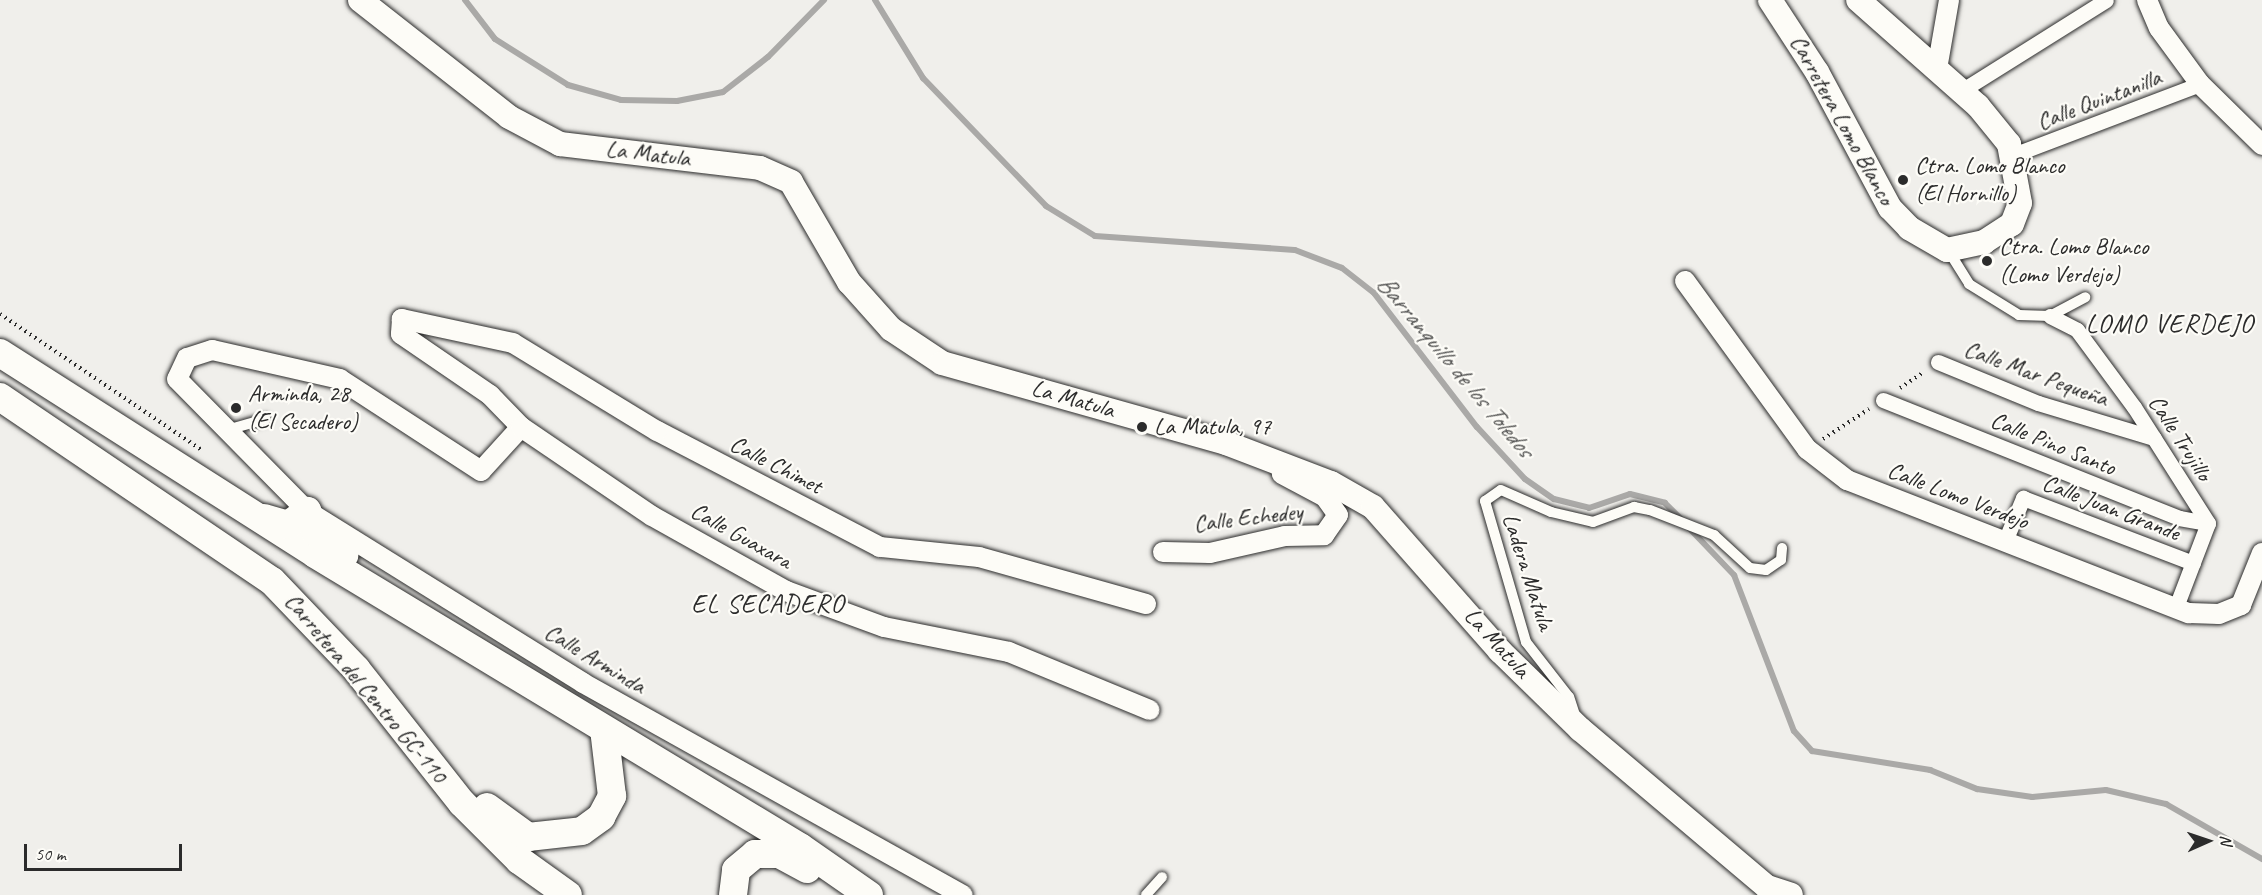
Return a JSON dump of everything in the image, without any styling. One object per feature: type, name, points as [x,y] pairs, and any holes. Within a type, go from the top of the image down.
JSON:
[{"type":"main road","points":[[0,353],[252,514],[539,688],[869,895]]},
{"type":"main road","name":"Carretera del Centro GC-110","points":[[0,397],[272,580],[311,617],[462,803],[519,860],[568,895]]},
{"type":"main road","points":[[252,514],[288,525],[307,511],[316,533],[333,549],[404,591],[539,688]]},
{"type":"main road","points":[[422,751],[528,837],[557,838],[582,831],[601,817],[612,796],[604,729]]},
{"type":"main road","points":[[733,895],[731,882],[743,861],[769,853],[853,895]]},
{"type":"street","name":"La Matula","points":[[360,0],[509,117],[560,144],[760,168],[790,182],[849,282],[891,329],[942,363],[1226,443],[1331,483],[1373,507],[1500,651],[1580,729],[1767,887],[1791,895]]},
{"type":"street","name":"Carretera Lomo Blanco","points":[[1770,0],[1816,72],[1890,208],[1909,228],[1947,250]]},
{"type":"street","points":[[1858,0],[1961,91],[2013,154],[2020,203],[2012,224],[1984,242],[1947,250]]},
{"type":"street","points":[[1936,69],[1949,0]]},
{"type":"street","points":[[1961,91],[2106,0]]},
{"type":"street","points":[[2147,0],[2159,28],[2200,84],[2262,145]]},
{"type":"street","name":"Calle Quintanilla","points":[[2013,154],[2200,84]]},
{"type":"street","name":"Calle Lomo Verdejo","points":[[1685,281],[1807,449],[1828,470],[2176,608],[2219,615],[2241,605],[2262,553]]},
{"type":"street","name":"Calle Trujillo","points":[[2050,316],[2077,330],[2154,438],[2208,524]]},
{"type":"street","name":"Calle Guaxara","points":[[402,319],[401,334],[490,395],[521,427],[652,516],[786,591],[884,627],[1009,652],[1150,710]]},
{"type":"street","name":"Calle Chimet","points":[[402,319],[513,342],[657,431],[880,547],[979,556],[1146,604]]},
{"type":"street","name":"Calle Arminda","points":[[521,427],[481,471],[340,379],[212,350],[187,358],[177,379],[307,511],[583,683],[963,895]]},
{"type":"street","name":"Calle Mar Pequeña","points":[[1938,362],[2038,403],[2154,438]]},
{"type":"street","name":"Calle Pino Santo","points":[[1883,400],[2179,518],[2208,524]]},
{"type":"street","name":"Calle Echedey","points":[[1163,552],[1210,553],[1285,536],[1324,535],[1338,515],[1325,497],[1226,443]]},
{"type":"street","name":"Calle Juan Grande","points":[[2005,541],[2023,498],[2193,563]]},
{"type":"street","points":[[2176,608],[2208,524]]},
{"type":"lane","name":"Calle Trujillo","points":[[1947,250],[1969,284],[1993,303],[2019,315],[2050,316]]},
{"type":"lane","points":[[2050,316],[2085,297]]},
{"type":"lane","points":[[227,430],[265,419]]},
{"type":"lane","name":"Ladera Matula","points":[[1580,729],[1569,697],[1526,642],[1485,501],[1500,490],[1551,512],[1593,522],[1634,507],[1650,510],[1714,535],[1750,568],[1766,570],[1781,560],[1782,548]]},
{"type":"lane","points":[[1146,895],[1162,877]]},
{"type":"path","points":[[0,314],[211,457]]},
{"type":"waterway","name":"Barranquillo de los Toledos","points":[[465,0],[495,39],[568,85],[621,100],[677,101],[723,92],[768,57],[824,0]]},
{"type":"waterway","name":"Barranquillo de los Toledos","points":[[875,0],[923,78],[1046,206],[1095,236],[1295,250],[1342,268],[1374,293],[1477,427],[1525,479],[1554,499],[1589,508],[1630,494],[1665,503],[1681,519]]},
{"type":"waterway","name":"Barranquillo de los Toledos","points":[[1690,529],[1734,575],[1794,731],[1812,751],[1930,770],[1977,789],[2032,797],[2106,790],[2166,804],[2262,859]]},
{"type":"place","name":"Ctra. Lomo Blanco (El Hornillo)","points":[[1903,180]]},
{"type":"place","name":"Ctra. Lomo Blanco (Lomo Verdejo)","points":[[1987,261]]},
{"type":"place","name":"Arminda, 28 (El Secadero)","points":[[236,408]]},
{"type":"place","name":"La Matula, 97","points":[[1142,427]]},
{"type":"district","name":"LOMO VERDEJO","points":[[2170,324]]},
{"type":"district","name":"EL SECADERO","points":[[768,604]]}]
